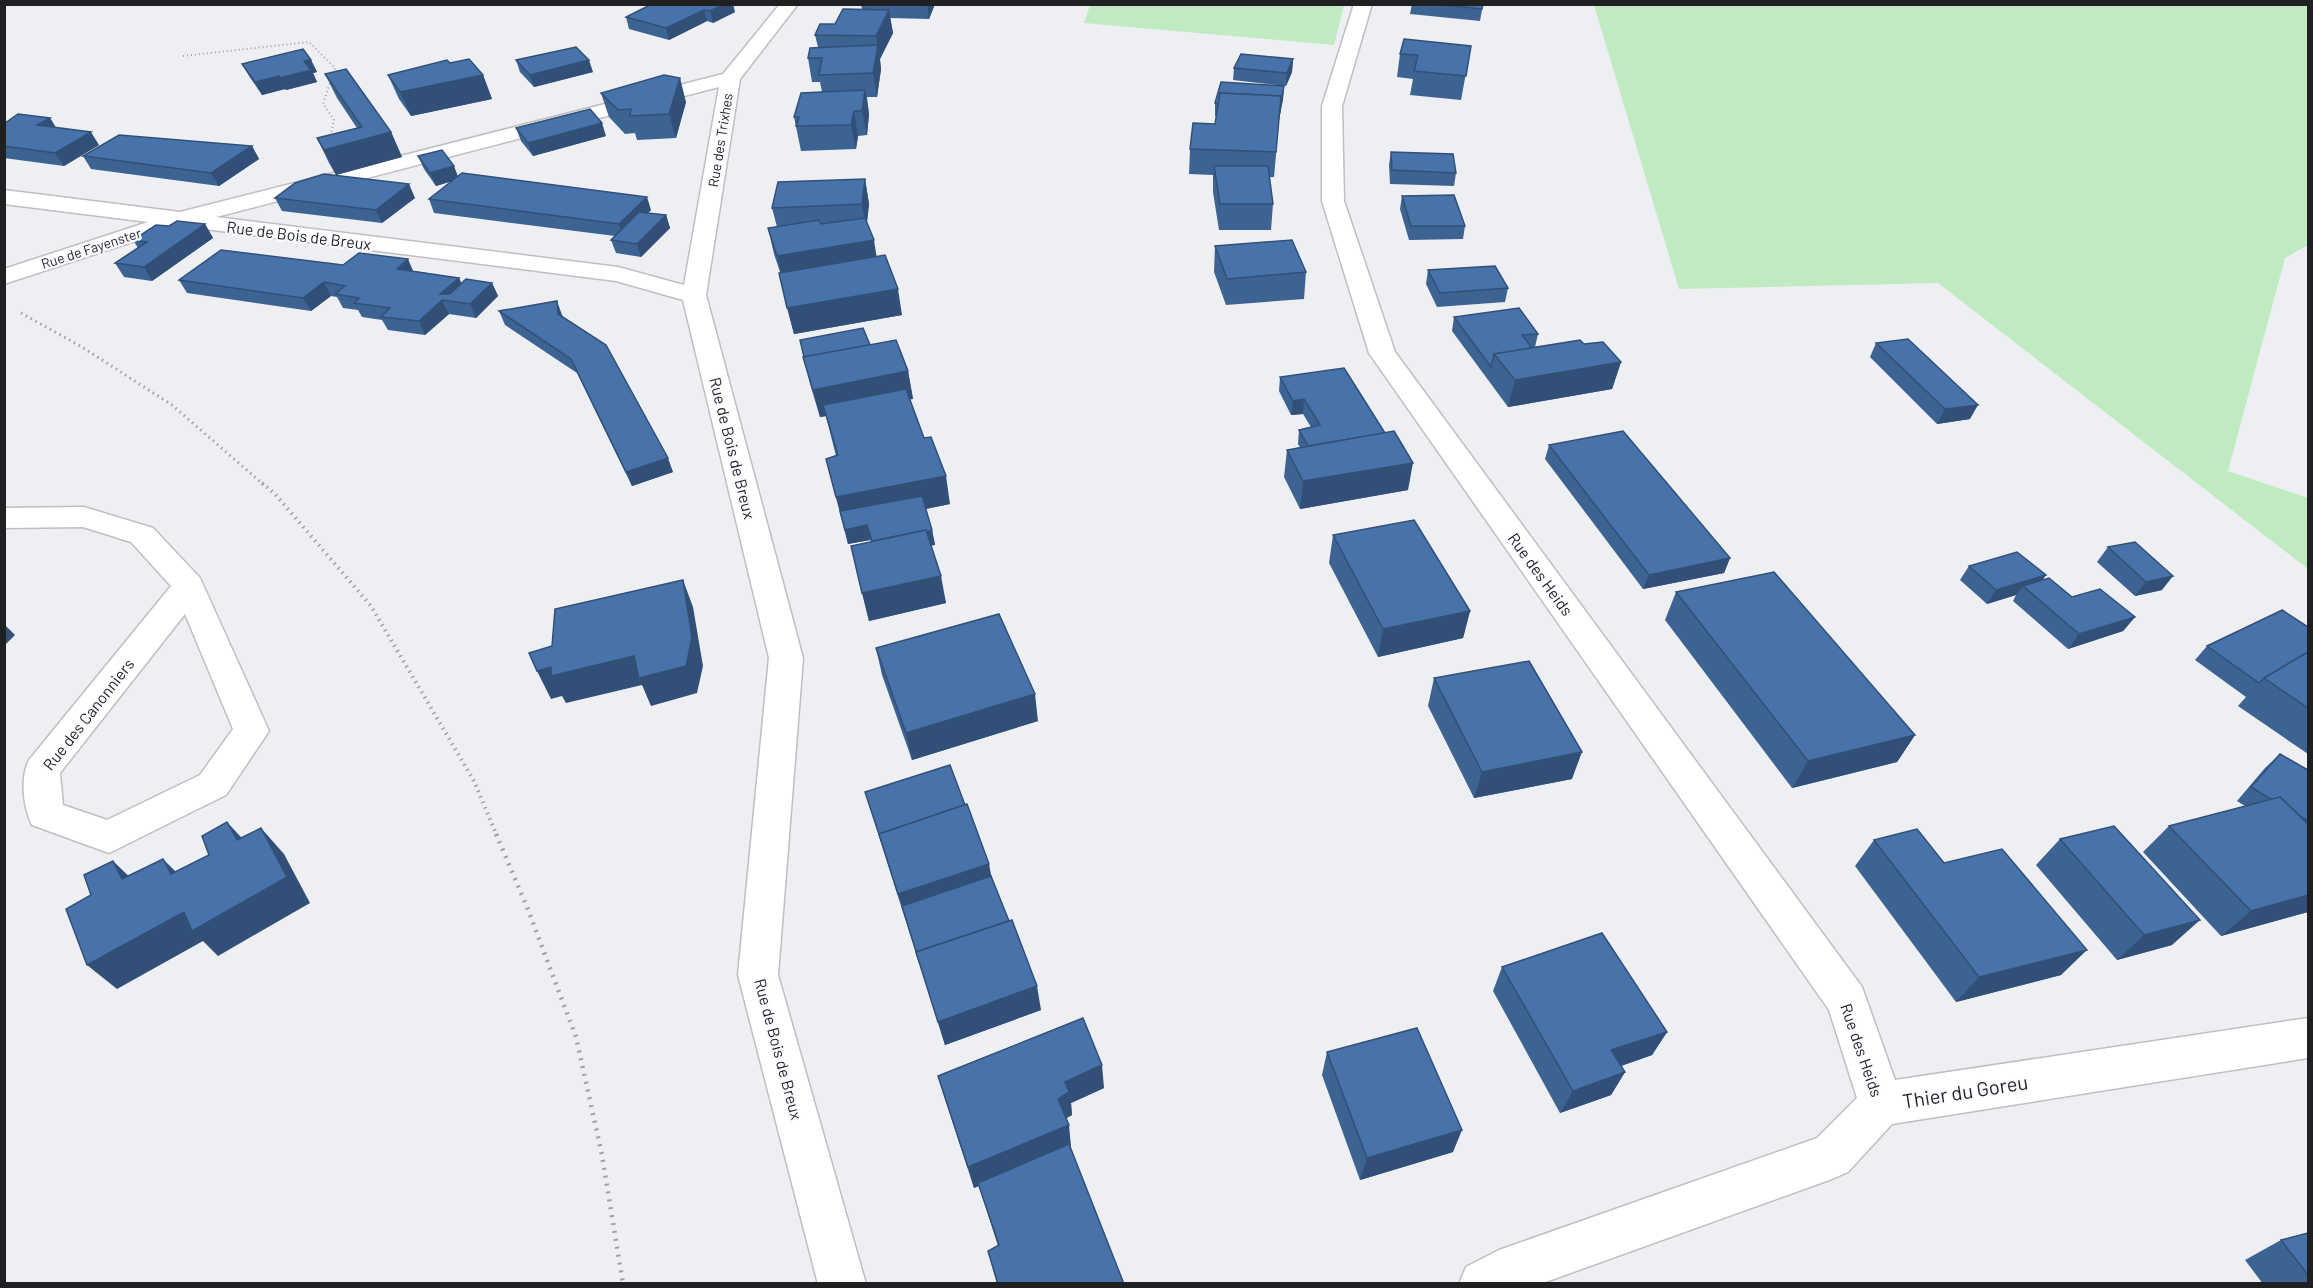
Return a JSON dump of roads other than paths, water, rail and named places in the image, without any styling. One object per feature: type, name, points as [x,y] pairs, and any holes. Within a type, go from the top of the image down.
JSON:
[{"type":"street","name":"Rue des Trixhes","points":[[694,295],[730,78],[790,4]]},
{"type":"street","name":"Rue des Heids","points":[[1363,4],[1332,106],[1333,201],[1382,353],[1847,1001],[1881,1104]]},
{"type":"street","name":"Rue de Fayenster","points":[[4,277],[177,220],[730,78]]},
{"type":"street","name":"Rue de Bois de Breux","points":[[4,197],[618,274],[694,295],[786,658],[758,975],[842,1284]]},
{"type":"street","name":"Rue des Canonniers","points":[[4,518],[84,517],[142,535],[189,586],[251,731],[213,785],[109,837],[45,814],[42,770],[189,586]]},
{"type":"street","name":"Thier du Goreu","points":[[1483,1284],[1499,1274],[1832,1156],[1881,1104],[2308,1038]]}]
